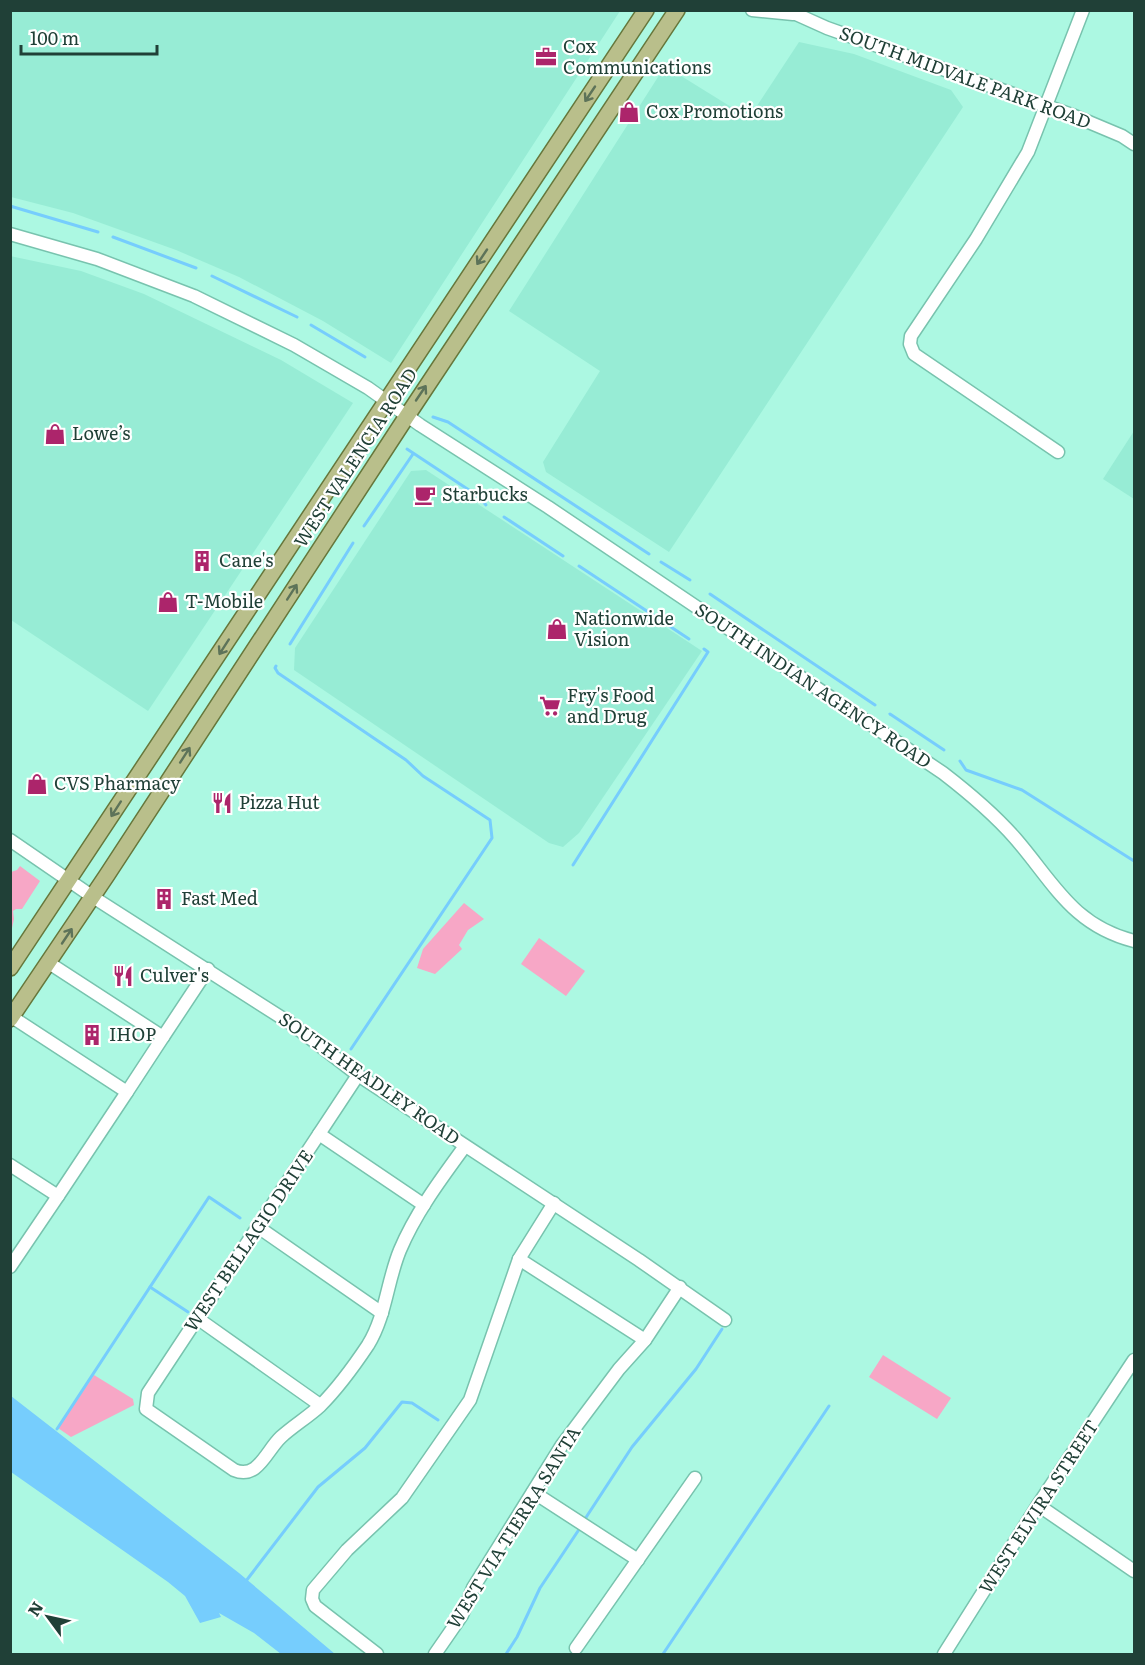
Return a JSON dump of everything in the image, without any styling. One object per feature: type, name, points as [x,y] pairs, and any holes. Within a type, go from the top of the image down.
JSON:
[{"type":"main road","name":"WEST VALENCIA ROAD","points":[[10,969],[646,10]]},
{"type":"main road","name":"WEST VALENCIA ROAD","points":[[11,1018],[93,897],[406,416],[677,10]]},
{"type":"main road","points":[[527,190],[548,204]]},
{"type":"main road","points":[[243,618],[265,634]]},
{"type":"street","name":"SOUTH MIDVALE PARK ROAD","points":[[752,10],[790,12],[1046,106],[1119,135],[1134,144]]},
{"type":"street","points":[[1058,452],[914,354],[910,344],[911,336],[976,238],[1028,152],[1083,10]]},
{"type":"street","name":"SOUTH INDIAN AGENCY ROAD","points":[[10,234],[97,259],[194,296],[294,345],[368,388],[406,416],[564,518],[943,773],[978,801],[1015,838],[1065,901],[1083,918],[1120,938],[1134,941]]},
{"type":"street","name":"SOUTH HEADLEY ROAD","points":[[10,840],[93,897],[293,1025],[358,1075],[680,1287],[725,1320]]},
{"type":"street","points":[[49,963],[163,1037]]},
{"type":"street","points":[[10,1267],[208,969]]},
{"type":"street","points":[[11,1018],[127,1092]]},
{"type":"street","name":"WEST BELLAGIO DRIVE","points":[[320,1405],[280,1438],[255,1470],[249,1473],[234,1470],[146,1408],[148,1393],[358,1075]]},
{"type":"street","points":[[319,1134],[424,1205]]},
{"type":"street","points":[[197,1318],[320,1405],[348,1374],[369,1343],[382,1312],[399,1251],[424,1205],[465,1146]]},
{"type":"street","points":[[10,1165],[58,1196]]},
{"type":"street","points":[[377,1654],[315,1606],[312,1599],[313,1590],[347,1550],[402,1498],[470,1401],[519,1259],[554,1203]]},
{"type":"street","points":[[258,1227],[382,1312]]},
{"type":"street","points":[[519,1259],[645,1340]]},
{"type":"street","name":"WEST VIA TIERRA SANTA","points":[[435,1654],[462,1615],[473,1588],[562,1445],[619,1369],[645,1340],[680,1287]]},
{"type":"street","name":"WEST ELVIRA STREET","points":[[944,1654],[1038,1505],[1134,1360]]},
{"type":"street","points":[[576,1648],[694,1478]]},
{"type":"street","points":[[532,1492],[638,1560]]},
{"type":"street","points":[[1038,1505],[1134,1571]]},
{"type":"shaded area","points":[[11,10],[620,11],[391,363],[323,321],[239,277],[176,250],[73,213],[11,197]]},
{"type":"shaded area","points":[[799,42],[854,54],[951,90],[963,107],[669,552],[546,472],[543,462],[600,371],[509,311],[665,66],[749,118]]},
{"type":"shaded area","points":[[10,256],[81,271],[144,294],[281,360],[353,403],[148,711],[11,620]]},
{"type":"shaded area","points":[[1134,431],[1134,499],[1103,479]]},
{"type":"shaded area","points":[[426,470],[702,651],[579,833],[563,847],[549,843],[294,670],[295,648],[411,471]]},
{"type":"shaded area","points":[[20,866],[40,881],[22,909],[13,911],[11,933],[11,872]]},
{"type":"shaded area","points":[[464,903],[484,919],[468,930],[459,945],[462,949],[435,974],[417,968],[423,949]]},
{"type":"shaded area","points":[[539,938],[585,971],[566,996],[521,964]]},
{"type":"shaded area","points":[[883,1355],[951,1398],[937,1419],[869,1377]]},
{"type":"shaded area","points":[[94,1375],[133,1399],[134,1405],[71,1437],[58,1428]]},
{"type":"water","points":[[11,1396],[239,1573],[335,1654],[281,1654],[254,1633],[219,1613],[221,1617],[200,1623],[185,1596],[168,1582],[11,1472]]},
{"type":"waterway","points":[[10,206],[98,232]]},
{"type":"waterway","points":[[113,237],[196,268]]},
{"type":"waterway","points":[[212,276],[297,317]]},
{"type":"waterway","points":[[311,325],[365,357]]},
{"type":"waterway","points":[[433,417],[448,422],[649,554]]},
{"type":"waterway","points":[[407,449],[478,496],[486,505]]},
{"type":"waterway","points":[[364,526],[413,454]]},
{"type":"waterway","points":[[504,517],[563,556]]},
{"type":"waterway","points":[[290,644],[353,543]]},
{"type":"waterway","points":[[661,562],[690,580]]},
{"type":"waterway","points":[[579,566],[689,639]]},
{"type":"waterway","points":[[710,594],[875,705]]},
{"type":"waterway","points":[[573,865],[708,652],[704,649]]},
{"type":"waterway","points":[[276,666],[278,673],[406,760],[423,776],[490,820],[492,838],[351,1049]]},
{"type":"waterway","points":[[890,714],[944,750]]},
{"type":"waterway","points":[[960,761],[966,770],[1022,790],[1134,861]]},
{"type":"waterway","points":[[57,1429],[209,1197],[240,1218]]},
{"type":"waterway","points":[[150,1287],[188,1312]]},
{"type":"waterway","points":[[583,1522],[632,1447],[696,1369],[722,1329]]},
{"type":"waterway","points":[[246,1581],[318,1487],[365,1448],[402,1402],[412,1403],[438,1420]]},
{"type":"waterway","points":[[663,1654],[829,1406]]},
{"type":"waterway","points":[[506,1654],[517,1637],[540,1588],[580,1528]]},
{"type":"place","name":"Cox Communications","points":[[546,57]]},
{"type":"place","name":"Cox Promotions","points":[[629,112]]},
{"type":"place","name":"Lowe’s","points":[[55,434]]},
{"type":"place","name":"Starbucks","points":[[425,495]]},
{"type":"place","name":"Cane's","points":[[202,561]]},
{"type":"place","name":"T-Mobile","points":[[168,602]]},
{"type":"place","name":"Nationwide Vision","points":[[557,629]]},
{"type":"place","name":"Fry's Food and Drug","points":[[550,706]]},
{"type":"place","name":"CVS Pharmacy","points":[[37,784]]},
{"type":"place","name":"Pizza Hut","points":[[222,803]]},
{"type":"place","name":"Fast Med","points":[[164,899]]},
{"type":"place","name":"Culver's","points":[[123,976]]},
{"type":"place","name":"IHOP","points":[[92,1035]]}]
